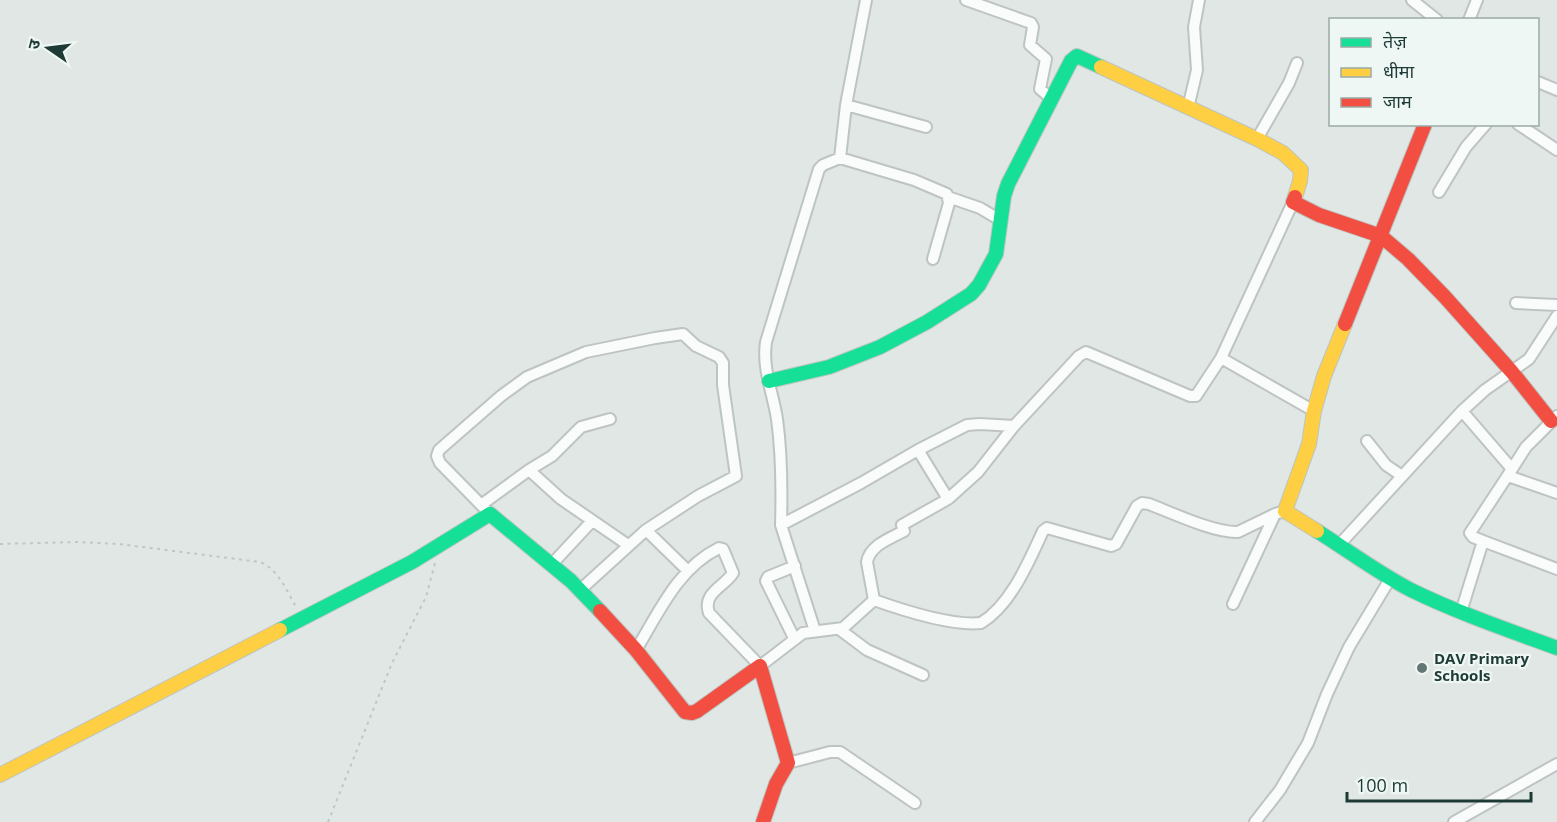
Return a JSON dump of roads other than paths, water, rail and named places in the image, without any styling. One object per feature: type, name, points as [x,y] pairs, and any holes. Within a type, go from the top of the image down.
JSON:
[{"type":"street","points":[[840,158],[846,105],[866,0]]},
{"type":"street","points":[[966,0],[1031,23],[1033,27],[1030,45],[1046,59],[1040,89],[1052,99]]},
{"type":"street","points":[[1188,108],[1197,70],[1194,27],[1200,0]]},
{"type":"street","points":[[1412,0],[1434,18]]},
{"type":"street","points":[[1470,18],[1477,0]]},
{"type":"street","points":[[769,381],[829,367],[880,347],[959,303],[980,285],[996,254],[1004,196],[1008,184],[1071,61],[1077,56],[1257,139],[1283,153],[1301,170],[1293,202],[1221,358],[1198,394],[1193,397],[1090,353],[1082,353],[1014,426],[978,472],[948,499],[902,525],[904,531],[880,543],[869,556],[867,562],[874,600]]},
{"type":"street","points":[[1257,139],[1289,83],[1297,63]]},
{"type":"street","points":[[1539,82],[1557,90]]},
{"type":"street","points":[[846,105],[926,127]]},
{"type":"street","points":[[1233,603],[1280,512],[1309,444],[1314,411],[1324,376],[1424,126]]},
{"type":"street","points":[[1439,192],[1466,147],[1484,126]]},
{"type":"street","points":[[1521,126],[1557,150]]},
{"type":"street","points":[[815,631],[781,525],[783,475],[764,359],[766,342],[816,175],[823,165],[840,158],[915,180],[943,191],[949,203],[933,258]]},
{"type":"street","points":[[948,197],[980,208],[1000,220]]},
{"type":"street","points":[[1293,202],[1319,215],[1381,236],[1408,259],[1445,297],[1553,422],[1526,447],[1470,533],[1473,537],[1557,569]]},
{"type":"street","points":[[1516,303],[1557,305]]},
{"type":"street","points":[[1340,545],[1462,411],[1485,390],[1529,359],[1557,316]]},
{"type":"street","points":[[580,590],[646,530],[698,496],[734,478],[737,474],[723,385],[723,363],[719,357],[696,346],[680,334],[586,352],[527,377],[501,396],[438,453],[440,463],[485,509],[580,590],[636,650],[681,709],[688,713],[697,711],[760,666],[794,638],[803,633],[839,629],[858,616],[874,600]]},
{"type":"street","points":[[1221,358],[1314,411]]},
{"type":"street","points":[[1462,411],[1510,473],[1557,493]]},
{"type":"street","points":[[0,775],[304,619],[439,546],[529,470],[552,456],[581,427],[610,419]]},
{"type":"street","points":[[781,525],[967,425],[1014,426]]},
{"type":"street","points":[[1367,441],[1386,465],[1402,476]]},
{"type":"street","points":[[918,450],[948,499]]},
{"type":"street","points":[[529,470],[561,499],[628,545]]},
{"type":"street","points":[[874,600],[921,614],[981,623],[1011,591],[1022,575],[1042,531],[1047,528],[1111,546],[1116,544],[1137,506],[1142,503],[1233,532],[1238,532],[1280,512]]},
{"type":"street","points":[[1280,512],[1340,545],[1366,565],[1390,579],[1461,612],[1557,648]]},
{"type":"street","points":[[552,564],[592,521]]},
{"type":"street","points":[[646,530],[687,570]]},
{"type":"street","points":[[1461,612],[1483,541]]},
{"type":"street","points":[[636,650],[663,604],[687,570],[717,548],[723,549],[733,573],[710,595],[707,608],[709,613],[760,666],[788,763]]},
{"type":"street","points":[[794,638],[766,581],[768,577],[795,566]]},
{"type":"street","points":[[1255,822],[1280,790],[1300,757],[1312,735],[1327,694],[1349,646],[1390,579]]},
{"type":"street","points":[[839,629],[867,650],[923,675]]},
{"type":"street","points":[[763,822],[776,784],[788,763],[830,752],[840,752],[915,803]]},
{"type":"street","points":[[1454,822],[1472,818],[1557,764]]},
{"type":"place","name":"DAV Primary Schools","points":[[1422,668]]}]
